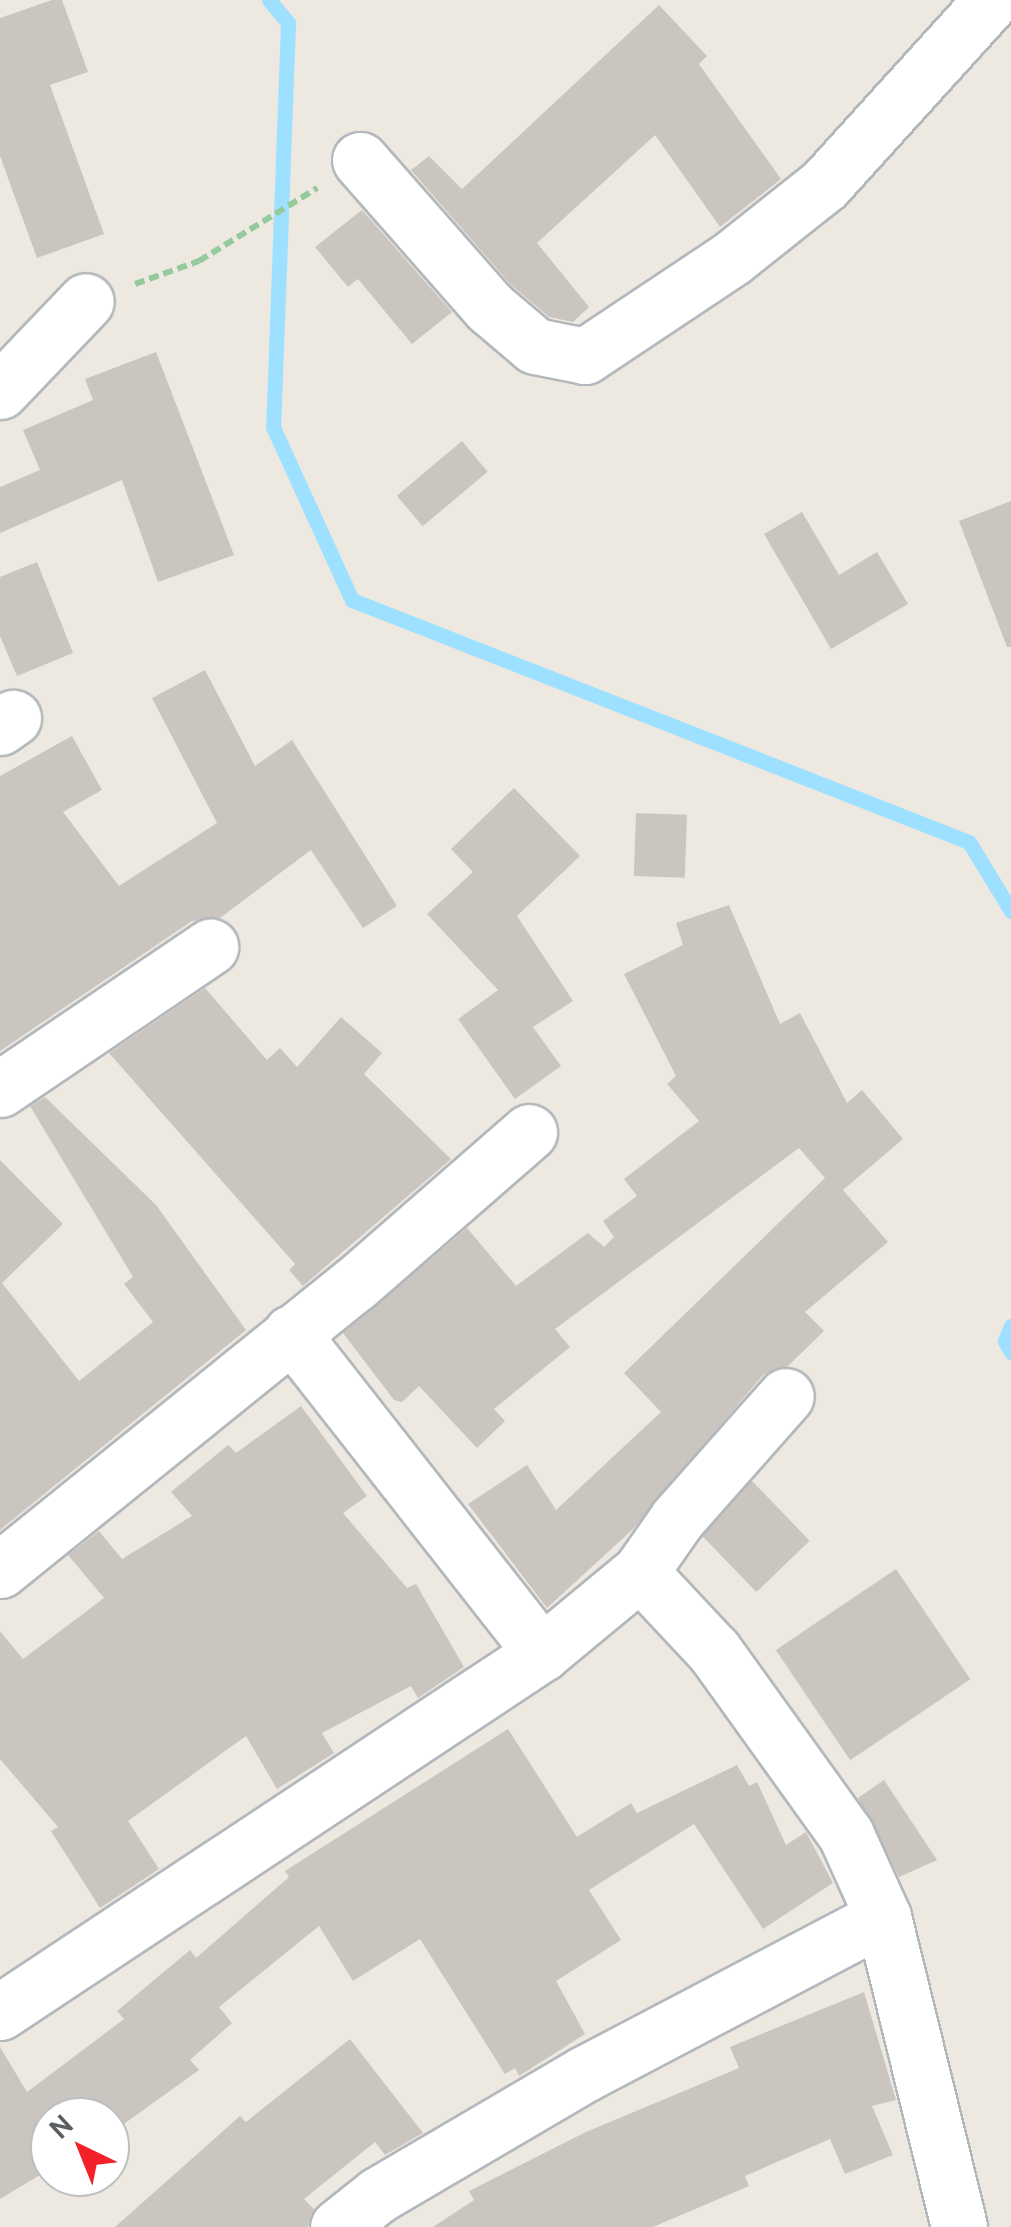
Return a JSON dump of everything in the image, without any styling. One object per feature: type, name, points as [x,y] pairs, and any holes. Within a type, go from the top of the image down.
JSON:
[{"type":"street","points":[[360,160],[489,308],[535,346],[585,356],[732,258],[825,184],[992,0]]},
{"type":"street","points":[[4,379],[86,301]]},
{"type":"street","points":[[0,1089],[210,947]]},
{"type":"street","points":[[0,1570],[292,1333],[529,1132]]},
{"type":"street","points":[[292,1333],[542,1654]]},
{"type":"street","points":[[0,2012],[542,1654],[640,1572],[677,1519],[786,1396]]},
{"type":"street","points":[[640,1572],[714,1651],[784,1742],[846,1836],[883,1918],[958,2227]]},
{"type":"street","points":[[338,2227],[378,2195],[586,2073],[883,1918]]},
{"type":"path","points":[[86,301],[199,262],[300,199]]},
{"type":"building","points":[[62,0],[88,72],[50,85],[104,234],[37,258],[0,156],[0,18]]},
{"type":"building","points":[[659,5],[707,56],[699,64],[781,179],[720,227],[655,135],[537,243],[589,307],[573,322],[549,317],[511,285],[411,170],[429,156],[462,189]]},
{"type":"building","points":[[362,210],[452,312],[412,344],[358,279],[348,287],[315,247]]},
{"type":"building","points":[[156,352],[234,555],[158,582],[122,480],[0,533],[0,487],[40,470],[23,430],[93,400],[85,379]]},
{"type":"building","points":[[462,441],[488,472],[423,526],[397,496]]},
{"type":"building","points":[[1011,501],[1011,647],[1007,647],[959,521]]},
{"type":"building","points":[[802,512],[839,575],[877,552],[908,604],[831,649],[764,534]]},
{"type":"building","points":[[37,562],[73,653],[17,676],[0,636],[0,577]]},
{"type":"building","points":[[205,670],[255,766],[292,740],[397,906],[363,928],[311,850],[220,918],[192,921],[0,1051],[0,776],[72,736],[102,790],[63,812],[119,886],[217,823],[152,698]]},
{"type":"building","points":[[514,788],[580,856],[517,916],[573,1001],[533,1027],[561,1066],[515,1099],[458,1019],[498,990],[427,914],[473,872],[451,849]]},
{"type":"building","points":[[636,813],[687,815],[685,878],[634,876]]},
{"type":"building","points":[[729,905],[780,1024],[800,1013],[847,1103],[862,1090],[903,1139],[843,1190],[888,1242],[805,1312],[824,1331],[788,1366],[763,1375],[632,1530],[547,1608],[468,1504],[527,1465],[556,1510],[661,1412],[624,1373],[825,1178],[799,1148],[555,1329],[570,1347],[494,1409],[505,1421],[477,1448],[419,1386],[402,1402],[394,1400],[343,1333],[467,1228],[516,1286],[588,1233],[604,1247],[614,1237],[603,1221],[637,1196],[624,1179],[699,1121],[667,1084],[676,1076],[624,974],[683,945],[676,923]]},
{"type":"building","points":[[205,988],[267,1060],[280,1048],[297,1067],[341,1017],[382,1053],[364,1074],[451,1159],[303,1286],[289,1270],[295,1264],[109,1053]]},
{"type":"building","points":[[45,1097],[156,1205],[246,1330],[0,1530],[0,1160],[63,1224],[2,1283],[79,1381],[153,1322],[124,1284],[133,1277],[30,1106]]},
{"type":"building","points":[[301,1406],[367,1496],[343,1513],[407,1588],[416,1584],[464,1667],[418,1698],[411,1686],[322,1733],[334,1753],[277,1789],[246,1736],[128,1821],[159,1869],[100,1908],[51,1831],[58,1827],[0,1759],[0,1631],[23,1659],[104,1598],[68,1555],[99,1531],[122,1559],[192,1516],[171,1492],[228,1445],[236,1453]]},
{"type":"building","points":[[752,1481],[810,1541],[756,1592],[699,1532]]},
{"type":"building","points":[[896,1569],[970,1679],[850,1760],[776,1650]]},
{"type":"building","points":[[508,1729],[577,1837],[631,1803],[637,1813],[737,1765],[749,1786],[757,1782],[786,1845],[806,1832],[833,1883],[763,1929],[694,1824],[589,1890],[621,1940],[556,1981],[585,2034],[519,2076],[515,2068],[505,2074],[420,1939],[353,1981],[319,1926],[219,2007],[232,2023],[190,2060],[199,2070],[130,2120],[130,2097],[30,2097],[30,2181],[0,2199],[0,2047],[27,2092],[124,2019],[117,2011],[190,1950],[196,1958],[289,1877],[285,1871]]},
{"type":"building","points":[[884,1780],[937,1860],[899,1877],[858,1798]]},
{"type":"building","points":[[864,1992],[896,2100],[872,2106],[893,2155],[845,2174],[830,2139],[745,2176],[749,2186],[653,2227],[433,2227],[474,2200],[469,2191],[586,2132],[739,2068],[730,2047]]},
{"type":"building","points":[[350,2039],[423,2133],[385,2155],[375,2142],[304,2199],[314,2209],[308,2227],[115,2227],[240,2116],[246,2122]]},
{"type":"waterway","points":[[269,0],[288,23],[273,427],[352,600],[969,842],[1011,911]]},
{"type":"waterway","points":[[1011,1326],[1005,1341],[1011,1352]]}]
